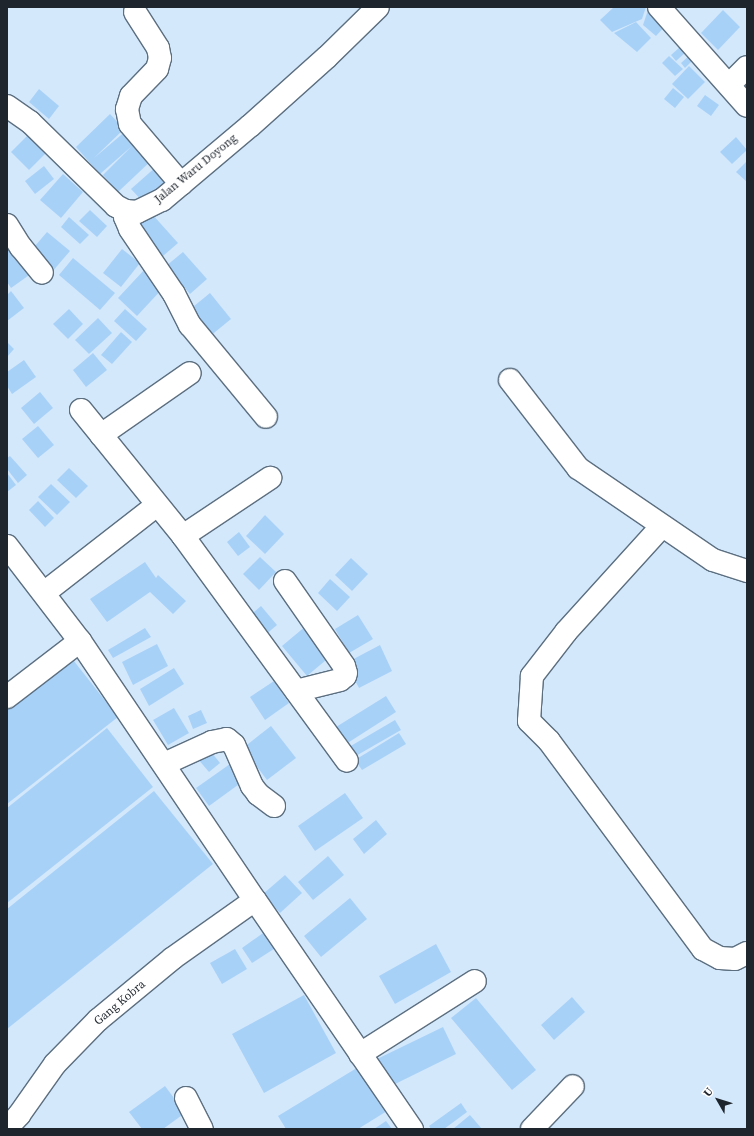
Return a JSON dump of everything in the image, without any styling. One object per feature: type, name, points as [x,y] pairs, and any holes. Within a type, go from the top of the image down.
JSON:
[{"type":"street","name":"Jalan Waru Doyong","points":[[126,211],[137,212],[162,200],[327,57],[378,7]]},
{"type":"street","points":[[659,7],[747,106]]},
{"type":"street","points":[[135,12],[158,48],[160,58],[157,69],[131,96],[127,109],[130,124],[181,184]]},
{"type":"street","points":[[729,85],[747,67]]},
{"type":"street","points":[[7,106],[30,122],[116,206],[126,211],[125,217],[130,229],[174,294],[190,325],[266,417]]},
{"type":"street","points":[[7,225],[42,273]]},
{"type":"street","points":[[101,435],[190,373]]},
{"type":"street","points":[[510,380],[578,468],[713,560],[747,570]]},
{"type":"street","points":[[81,410],[182,536],[347,761]]},
{"type":"street","points":[[182,536],[270,478]]},
{"type":"street","points":[[44,593],[156,505]]},
{"type":"street","points":[[662,526],[566,632],[532,676],[529,721],[549,741],[703,949],[720,958],[735,959],[747,953]]},
{"type":"street","points":[[7,546],[80,641],[412,1129]]},
{"type":"street","points":[[285,581],[344,666],[346,673],[340,680],[296,691]]},
{"type":"street","points":[[7,697],[80,641]]},
{"type":"street","points":[[164,764],[212,742],[227,739],[234,745],[252,786],[258,794],[274,806]]},
{"type":"street","name":"Gang Kobra","points":[[7,1128],[19,1115],[55,1064],[98,1020],[173,958],[255,900]]},
{"type":"street","points":[[360,1054],[475,981]]},
{"type":"street","points":[[532,1129],[573,1086]]},
{"type":"street","points":[[186,1098],[202,1129]]},
{"type":"building","points":[[614,7],[646,7],[642,19],[612,32],[600,20]]},
{"type":"building","points":[[649,7],[667,24],[656,36],[643,25]]},
{"type":"building","points":[[723,10],[740,27],[718,50],[701,33]]},
{"type":"building","points":[[636,22],[651,38],[637,52],[614,33]]},
{"type":"building","points":[[680,47],[686,52],[676,61],[671,55]]},
{"type":"building","points":[[691,54],[695,58],[685,68],[681,63]]},
{"type":"building","points":[[669,56],[683,69],[675,76],[662,63]]},
{"type":"building","points":[[689,66],[705,82],[688,99],[672,84]]},
{"type":"building","points":[[673,88],[684,97],[675,108],[664,99]]},
{"type":"building","points":[[39,89],[59,106],[49,119],[29,102]]},
{"type":"building","points":[[705,95],[719,105],[711,116],[697,106]]},
{"type":"building","points":[[110,114],[124,129],[94,158],[127,130],[153,159],[118,192],[103,175],[132,146],[100,174],[76,147]]},
{"type":"building","points":[[31,132],[49,150],[29,170],[11,152]]},
{"type":"building","points":[[736,137],[747,150],[732,164],[720,152]]},
{"type":"building","points":[[747,161],[747,182],[736,172]]},
{"type":"building","points":[[44,166],[54,179],[35,194],[25,181]]},
{"type":"building","points":[[157,166],[171,181],[146,205],[131,189]]},
{"type":"building","points":[[63,174],[83,192],[61,218],[40,200]]},
{"type":"building","points":[[90,210],[107,226],[97,237],[79,221]]},
{"type":"building","points":[[152,214],[178,243],[163,256],[137,227]]},
{"type":"building","points":[[69,217],[89,235],[80,244],[61,227]]},
{"type":"building","points":[[47,232],[70,251],[52,272],[29,253]]},
{"type":"building","points":[[7,236],[35,271],[11,288],[7,282]]},
{"type":"building","points":[[122,249],[140,263],[121,287],[103,273]]},
{"type":"building","points":[[183,252],[207,279],[190,294],[166,266]]},
{"type":"building","points":[[73,258],[115,293],[100,310],[59,275]]},
{"type":"building","points":[[145,269],[164,287],[137,316],[118,298]]},
{"type":"building","points":[[11,291],[24,308],[7,321],[7,295]]},
{"type":"building","points":[[210,293],[231,319],[209,337],[188,311]]},
{"type":"building","points":[[69,309],[83,324],[68,339],[53,324]]},
{"type":"building","points":[[125,309],[147,329],[136,341],[114,321]]},
{"type":"building","points":[[98,318],[112,333],[89,354],[75,340]]},
{"type":"building","points":[[121,332],[132,342],[112,364],[101,355]]},
{"type":"building","points":[[7,342],[14,349],[7,357]]},
{"type":"building","points":[[93,353],[107,370],[86,387],[73,370]]},
{"type":"building","points":[[24,360],[36,377],[12,394],[7,386],[7,372]]},
{"type":"building","points":[[40,392],[53,408],[34,424],[21,408]]},
{"type":"building","points":[[38,426],[54,445],[38,458],[22,439]]},
{"type":"building","points":[[10,456],[27,475],[18,483],[7,469],[7,458]]},
{"type":"building","points":[[69,468],[88,486],[76,498],[57,480]]},
{"type":"building","points":[[7,473],[16,485],[7,492]]},
{"type":"building","points":[[51,484],[70,502],[57,515],[38,497]]},
{"type":"building","points":[[38,501],[54,518],[45,527],[29,510]]},
{"type":"building","points":[[265,515],[284,534],[265,554],[246,536]]},
{"type":"building","points":[[239,532],[250,547],[238,556],[227,542]]},
{"type":"building","points":[[260,557],[276,572],[259,590],[243,574]]},
{"type":"building","points":[[351,558],[368,574],[352,591],[335,575]]},
{"type":"building","points":[[145,562],[156,578],[158,575],[186,601],[173,614],[150,592],[107,622],[90,599]]},
{"type":"building","points":[[330,579],[350,597],[337,611],[318,593]]},
{"type":"building","points":[[261,606],[277,625],[264,636],[248,617]]},
{"type":"building","points":[[358,615],[373,639],[349,653],[335,629]]},
{"type":"building","points":[[307,625],[332,655],[307,676],[282,646]]},
{"type":"building","points":[[145,628],[151,637],[113,658],[108,650]]},
{"type":"building","points":[[157,644],[168,666],[133,685],[122,662]]},
{"type":"building","points":[[380,645],[392,671],[359,688],[346,663]]},
{"type":"building","points":[[70,656],[118,717],[7,804],[7,706]]},
{"type":"building","points":[[174,668],[184,684],[149,706],[140,689]]},
{"type":"building","points":[[274,681],[289,703],[265,720],[250,697]]},
{"type":"building","points":[[386,696],[396,712],[346,744],[336,727]]},
{"type":"building","points":[[174,708],[189,733],[168,745],[153,720]]},
{"type":"building","points":[[201,710],[207,723],[193,729],[188,716]]},
{"type":"building","points":[[395,720],[401,730],[354,757],[349,747]]},
{"type":"building","points":[[271,726],[296,758],[267,780],[243,748]]},
{"type":"building","points":[[107,728],[153,787],[7,903],[7,808]]},
{"type":"building","points":[[399,733],[406,744],[362,770],[355,760]]},
{"type":"building","points":[[208,748],[220,763],[209,772],[197,758]]},
{"type":"building","points":[[230,764],[242,782],[209,806],[196,788]]},
{"type":"building","points":[[154,791],[213,864],[7,1029],[7,909]]},
{"type":"building","points":[[345,793],[363,818],[315,851],[298,826]]},
{"type":"building","points":[[376,820],[387,834],[364,854],[353,839]]},
{"type":"building","points":[[328,856],[344,875],[313,900],[298,882]]},
{"type":"building","points":[[285,875],[302,893],[280,913],[263,894]]},
{"type":"building","points":[[350,898],[367,919],[321,957],[304,936]]},
{"type":"building","points":[[266,931],[277,947],[252,963],[242,948]]},
{"type":"building","points":[[436,944],[451,972],[395,1004],[379,976]]},
{"type":"building","points":[[235,949],[247,969],[222,984],[210,963]]},
{"type":"building","points":[[304,995],[336,1053],[264,1093],[232,1034]]},
{"type":"building","points":[[572,997],[585,1012],[554,1040],[541,1025]]},
{"type":"building","points":[[476,998],[536,1070],[512,1090],[451,1018]]},
{"type":"building","points":[[443,1027],[456,1054],[391,1086],[377,1059]]},
{"type":"building","points":[[360,1066],[387,1111],[358,1129],[286,1129],[278,1116]]},
{"type":"building","points":[[165,1086],[185,1113],[163,1129],[142,1129],[129,1112]]},
{"type":"building","points":[[461,1103],[467,1112],[444,1129],[431,1129],[429,1126]]},
{"type":"building","points":[[470,1115],[482,1129],[453,1129]]},
{"type":"building","points":[[386,1121],[392,1129],[374,1129]]}]
